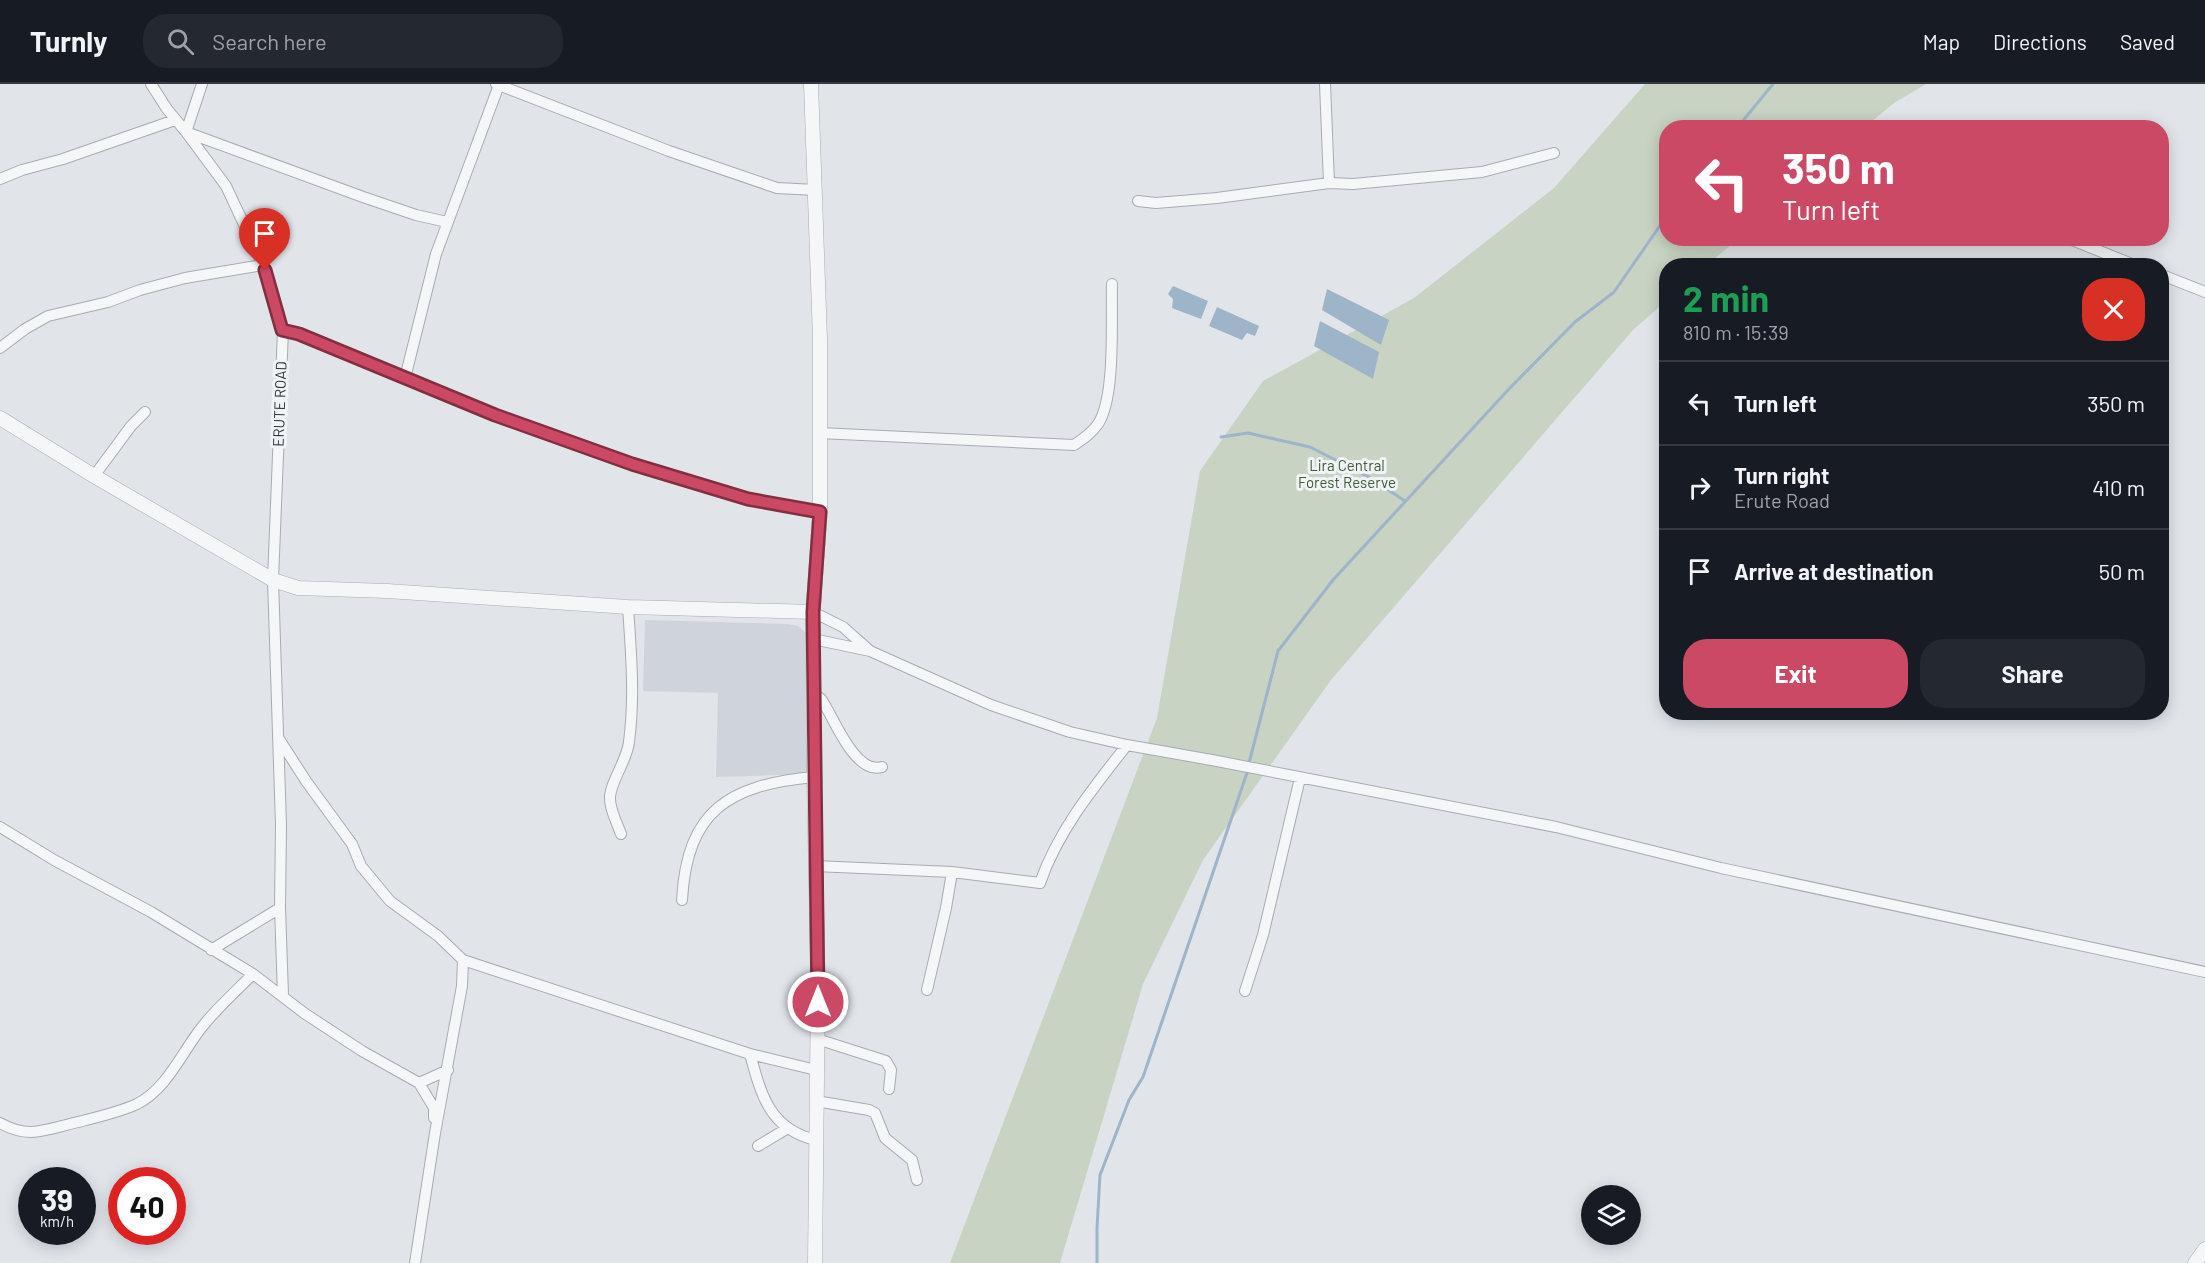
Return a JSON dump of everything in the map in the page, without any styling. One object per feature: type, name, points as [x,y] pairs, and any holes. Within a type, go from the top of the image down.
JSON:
[{"type":"street","name":"ERUTE ROAD","points":[[152,84],[175,120],[226,186],[263,265],[282,330],[273,580],[279,739],[283,995]]},
{"type":"street","points":[[202,84],[186,132],[416,215],[447,222]]},
{"type":"street","points":[[811,84],[820,339],[820,512],[813,612],[817,1039],[815,1263]]},
{"type":"street","points":[[1324,84],[1329,183]]},
{"type":"street","points":[[405,378],[436,254],[497,85],[669,151],[777,188],[816,190]]},
{"type":"street","points":[[0,179],[175,120]]},
{"type":"street","points":[[1138,201],[1156,203],[1217,198],[1329,183],[1353,184],[1482,172],[1554,153]]},
{"type":"street","points":[[2087,246],[2117,258]]},
{"type":"street","points":[[0,348],[48,316],[108,302],[140,290],[185,278],[263,265]]},
{"type":"street","points":[[2169,278],[2205,292]]},
{"type":"street","points":[[819,433],[1074,445],[1092,432],[1105,409],[1109,377],[1112,284]]},
{"type":"street","points":[[282,330],[299,334],[495,415],[670,476],[748,499],[820,512]]},
{"type":"street","points":[[94,476],[131,426],[145,412]]},
{"type":"street","points":[[0,418],[94,476],[273,580],[298,588],[387,591],[628,607],[813,612],[843,627],[870,651]]},
{"type":"street","points":[[621,834],[610,801],[610,792],[626,758],[629,742],[634,683],[628,607]]},
{"type":"street","points":[[813,639],[870,651],[1019,715],[1070,732],[1127,746],[1556,827],[1709,866],[2205,972]]},
{"type":"street","points":[[814,694],[821,699],[855,757],[877,769],[882,767]]},
{"type":"street","points":[[279,739],[306,781],[352,844],[361,866],[390,901],[438,936],[463,960],[750,1054],[816,1070]]},
{"type":"street","points":[[815,866],[952,872],[1040,883],[1056,846],[1076,811],[1127,746]]},
{"type":"street","points":[[682,900],[684,875],[695,838],[699,828],[716,808],[739,794],[761,785],[788,779],[814,777]]},
{"type":"street","points":[[1245,991],[1263,935],[1300,778]]},
{"type":"street","points":[[0,827],[54,860],[151,912],[253,974],[283,995],[304,1014],[362,1051],[419,1083],[434,1108],[435,1133]]},
{"type":"street","points":[[927,990],[952,872]]},
{"type":"street","points":[[211,950],[280,908]]},
{"type":"street","points":[[415,1263],[435,1133],[462,986],[463,960]]},
{"type":"street","points":[[0,1123],[12,1130],[27,1133],[87,1120],[138,1103],[157,1087],[201,1028],[253,974]]},
{"type":"street","points":[[817,1039],[886,1061],[891,1070],[889,1089]]},
{"type":"street","points":[[750,1054],[763,1098],[788,1128],[799,1135],[816,1140]]},
{"type":"street","points":[[419,1083],[448,1070]]},
{"type":"street","points":[[816,1101],[873,1111],[878,1117],[885,1138],[912,1160],[916,1180]]},
{"type":"street","points":[[758,1146],[788,1128]]},
{"type":"street","points":[[2195,1263],[2205,1249]]},
{"type":"shaded area","points":[[645,620],[787,624],[798,626],[806,633],[812,774],[716,777],[718,693],[643,691]]},
{"type":"green space","name":"Lira Central Forest Reserve","points":[[1645,84],[1926,84],[1894,103],[1873,120],[1659,120],[1659,246],[1730,246],[1715,258],[1659,258],[1659,307],[1633,330],[1331,680],[1203,860],[1143,984],[1060,1263],[950,1263],[1157,718],[1200,471],[1263,381],[1414,298],[1554,188]]},
{"type":"water","points":[[1173,286],[1208,301],[1201,319],[1172,308],[1173,299],[1168,294]]},
{"type":"water","points":[[1327,289],[1389,320],[1381,345],[1322,310]]},
{"type":"water","points":[[1217,307],[1259,326],[1255,336],[1247,333],[1242,340],[1209,326]]},
{"type":"water","points":[[1320,321],[1379,352],[1373,379],[1314,346]]},
{"type":"waterway","points":[[1744,120],[1773,84]]},
{"type":"waterway","points":[[1249,763],[1278,651],[1333,580],[1508,390],[1575,322],[1614,292],[1659,227]]},
{"type":"waterway","points":[[1221,437],[1248,433],[1310,447],[1369,477],[1405,501]]},
{"type":"waterway","points":[[1097,1263],[1100,1175],[1129,1100],[1143,1077],[1248,770]]},
{"type":"route","points":[[265,270],[282,330],[299,334],[495,415],[632,464],[748,499],[820,512],[813,612],[818,1002]]}]
